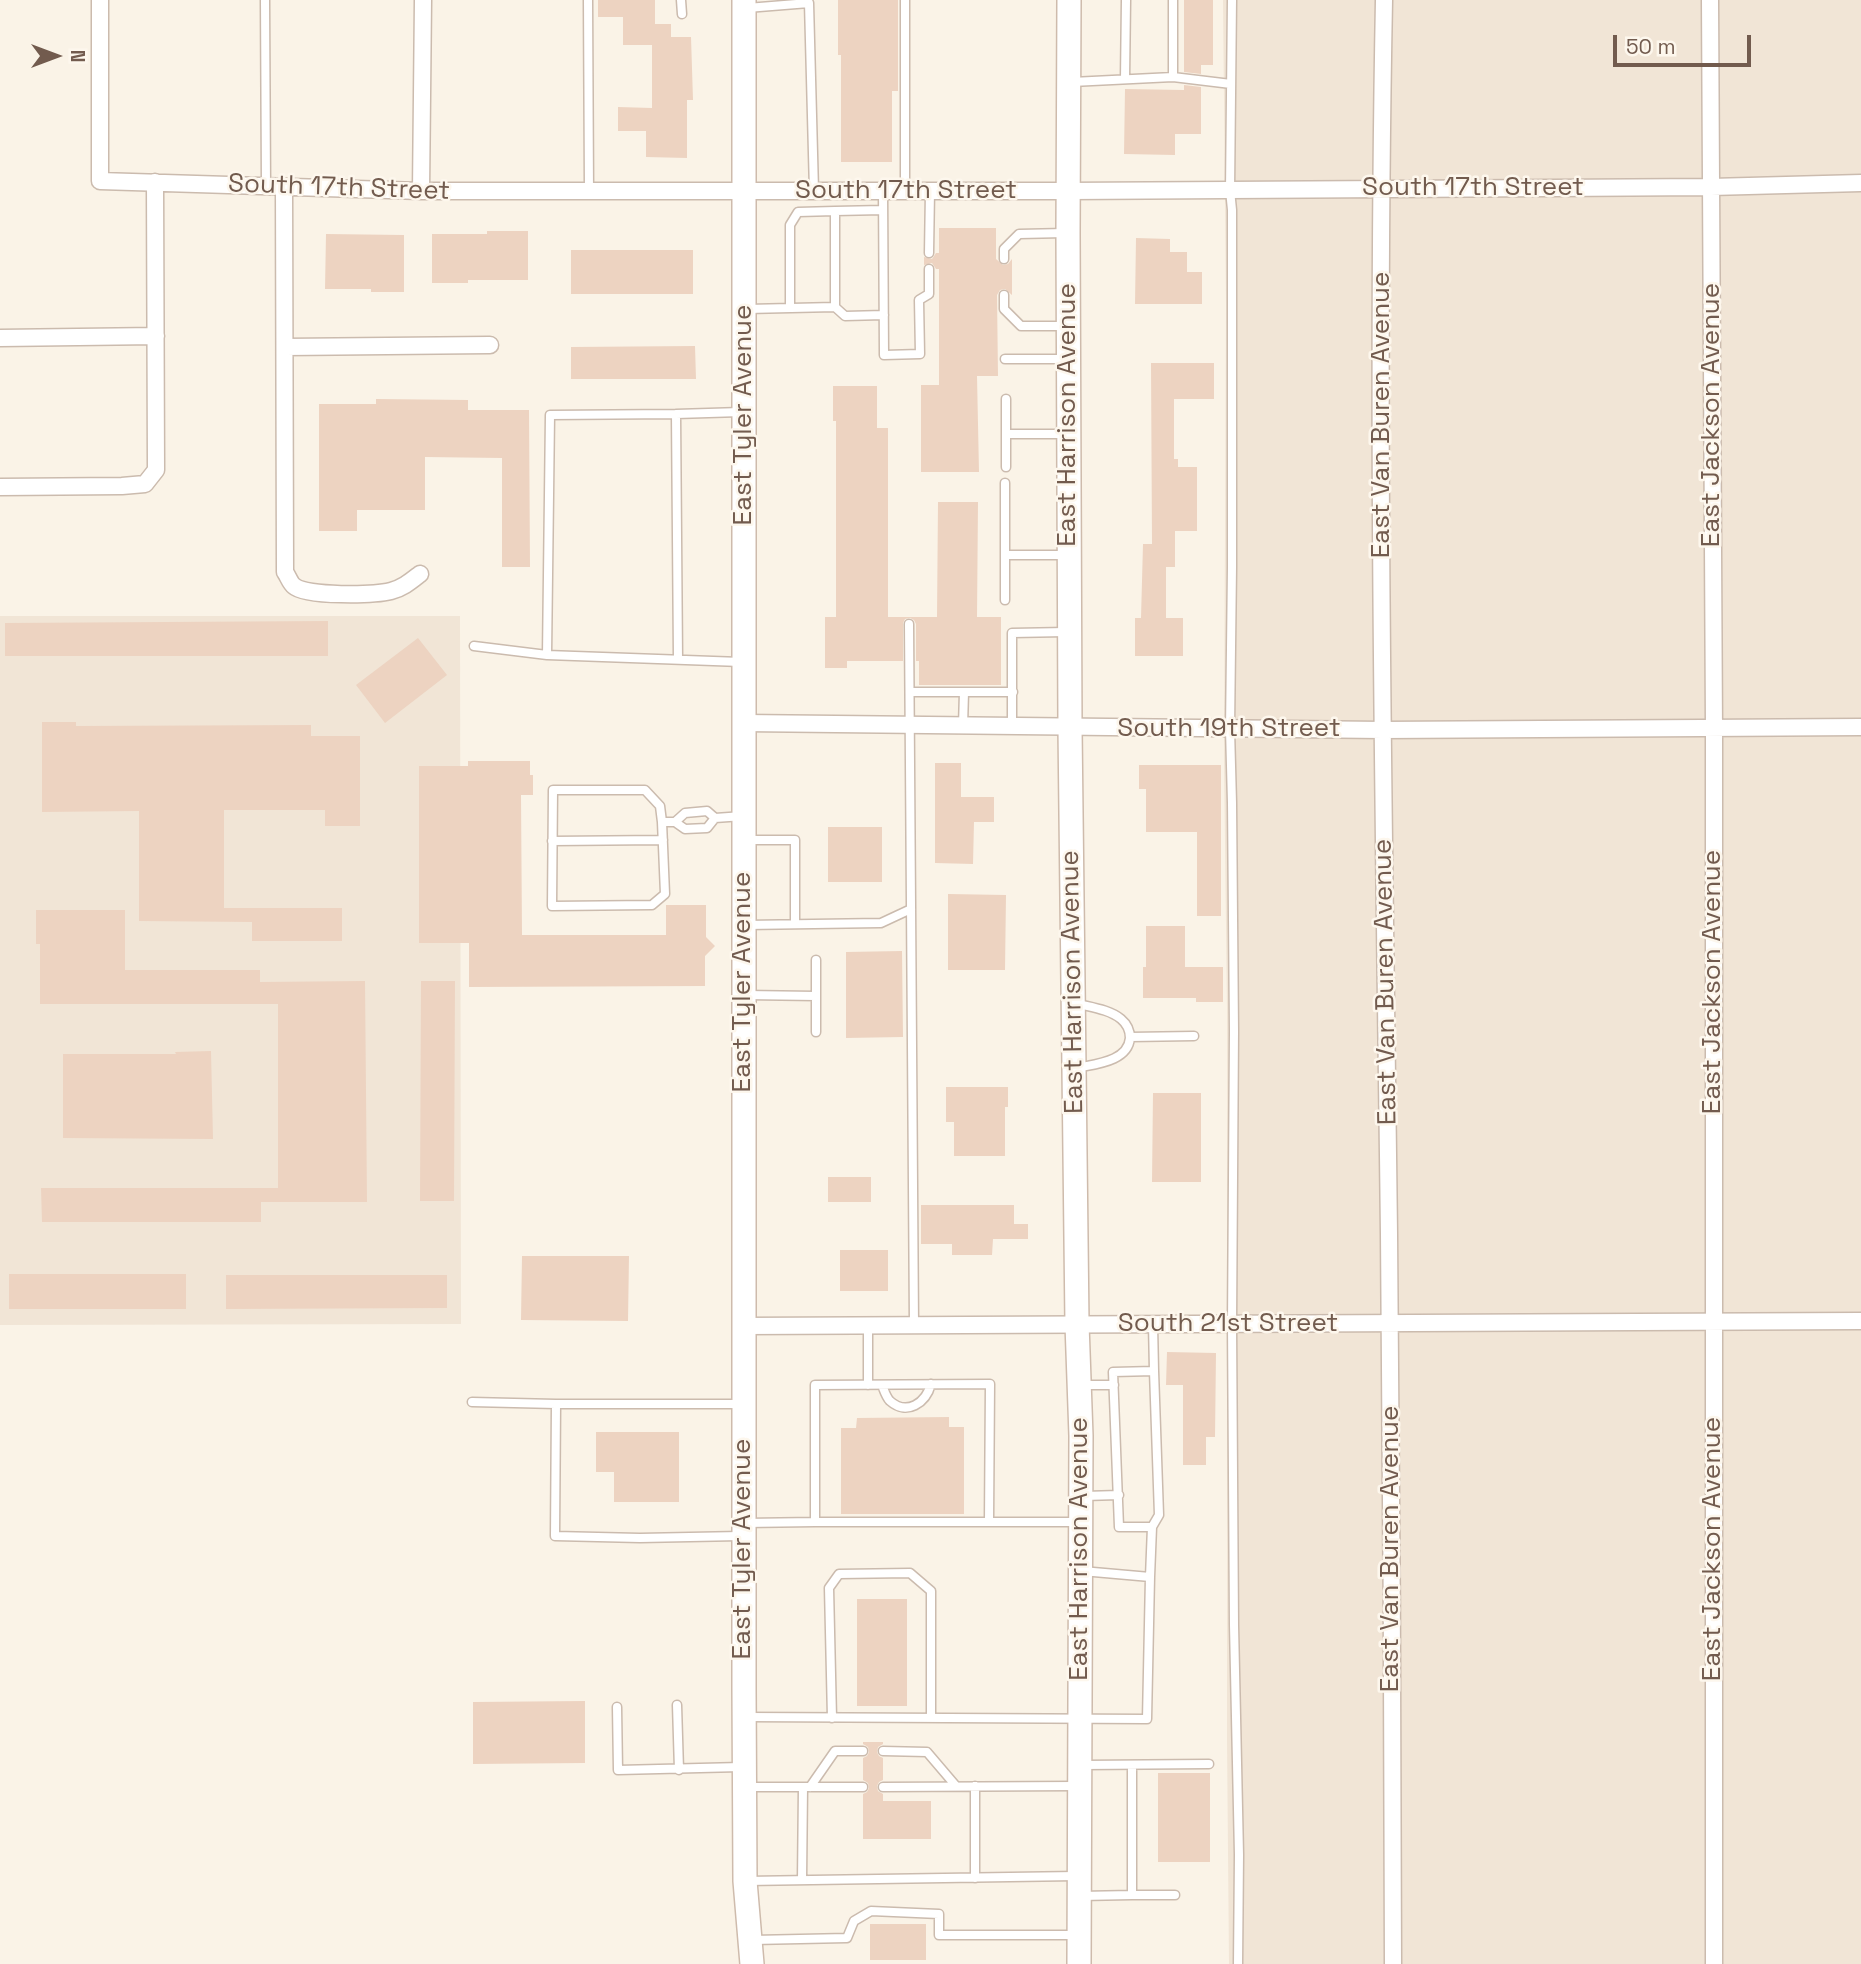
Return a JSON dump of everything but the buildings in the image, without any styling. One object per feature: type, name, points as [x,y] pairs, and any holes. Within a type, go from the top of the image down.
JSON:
[{"type":"main road","name":"East Harrison Avenue","points":[[1069,0],[1069,632],[1081,1496],[1079,1964]]},
{"type":"main road","name":"East Tyler Avenue","points":[[744,4],[744,1777],[745,1881],[752,1964]]},
{"type":"street","name":"South 17th Street","points":[[100,0],[100,181],[421,191],[1068,191],[1711,187],[1861,183]]},
{"type":"street","points":[[421,191],[423,0]]},
{"type":"street","name":"East Van Buren Avenue","points":[[1384,0],[1381,188],[1383,730],[1390,1324],[1393,1964]]},
{"type":"street","name":"East Jackson Avenue","points":[[1710,0],[1714,728],[1714,1964]]},
{"type":"street","points":[[0,486],[145,484],[156,470],[155,182]]},
{"type":"street","points":[[284,187],[285,572],[294,586],[306,592],[318,593],[391,591],[403,587],[420,575]]},
{"type":"street","points":[[0,338],[156,336]]},
{"type":"street","points":[[285,347],[490,345]]},
{"type":"street","name":"South 19th Street","points":[[744,723],[1383,730],[1861,727]]},
{"type":"street","name":"South 21st Street","points":[[743,1326],[1861,1321]]},
{"type":"lane","points":[[265,0],[266,186]]},
{"type":"lane","points":[[588,0],[589,191]]},
{"type":"lane","points":[[681,0],[682,14]]},
{"type":"lane","points":[[905,0],[905,191]]},
{"type":"lane","points":[[1125,79],[1126,0]]},
{"type":"lane","points":[[1173,77],[1174,0]]},
{"type":"lane","points":[[1232,0],[1230,729],[1238,1964]]},
{"type":"lane","points":[[744,4],[809,2],[814,191]]},
{"type":"lane","points":[[1069,82],[1173,77],[1231,84]]},
{"type":"lane","points":[[883,191],[884,355],[920,354],[919,300],[929,294],[929,269]]},
{"type":"lane","points":[[929,253],[930,191]]},
{"type":"lane","points":[[790,308],[790,225],[797,212],[883,210]]},
{"type":"lane","points":[[835,211],[835,307]]},
{"type":"lane","points":[[1004,259],[1004,249],[1019,234],[1068,233]]},
{"type":"lane","points":[[1004,295],[1004,309],[1021,326],[1068,326]]},
{"type":"lane","points":[[745,309],[835,307],[845,316],[884,315]]},
{"type":"lane","points":[[1005,359],[1068,359]]},
{"type":"lane","points":[[1006,399],[1006,467]]},
{"type":"lane","points":[[547,655],[550,415],[744,412]]},
{"type":"lane","points":[[676,414],[678,659]]},
{"type":"lane","points":[[1006,434],[1069,434]]},
{"type":"lane","points":[[1005,483],[1005,600]]},
{"type":"lane","points":[[1005,555],[1069,555]]},
{"type":"lane","points":[[909,624],[914,1325]]},
{"type":"lane","points":[[1012,727],[1012,633],[1069,632]]},
{"type":"lane","points":[[474,646],[547,655],[744,662]]},
{"type":"lane","points":[[910,676],[919,677]]},
{"type":"lane","points":[[910,692],[1013,692]]},
{"type":"lane","points":[[963,726],[964,692]]},
{"type":"lane","points":[[553,790],[645,790],[660,806],[663,840],[665,894],[652,905],[552,906],[553,790]]},
{"type":"lane","points":[[675,822],[685,813],[707,811],[715,818],[743,816]]},
{"type":"lane","points":[[662,822],[675,822],[685,829],[707,828],[715,818]]},
{"type":"lane","points":[[552,841],[663,840]]},
{"type":"lane","points":[[743,840],[795,840],[795,924]]},
{"type":"lane","points":[[743,925],[881,923],[911,909]]},
{"type":"lane","points":[[816,960],[816,1031]]},
{"type":"lane","points":[[743,995],[816,996]]},
{"type":"lane","points":[[1073,1003],[1113,1014],[1124,1020],[1130,1037],[1123,1053],[1109,1061],[1074,1069]]},
{"type":"lane","points":[[1130,1037],[1194,1036]]},
{"type":"lane","points":[[744,1717],[1147,1719],[1152,1527],[1159,1515],[1153,1324]]},
{"type":"lane","points":[[868,1325],[868,1385]]},
{"type":"lane","points":[[1152,1527],[1119,1527],[1114,1372],[1154,1371]]},
{"type":"lane","points":[[882,1385],[888,1399],[899,1406],[908,1406],[921,1404],[931,1384]]},
{"type":"lane","points":[[815,1522],[815,1385],[931,1384],[990,1384],[989,1521]]},
{"type":"lane","points":[[1080,1385],[1114,1385]]},
{"type":"lane","points":[[472,1402],[743,1404]]},
{"type":"lane","points":[[556,1404],[555,1536],[640,1538],[815,1522],[1081,1522]]},
{"type":"lane","points":[[1081,1496],[1119,1495]]},
{"type":"lane","points":[[1081,1571],[1150,1577]]},
{"type":"lane","points":[[832,1717],[829,1588],[839,1574],[910,1573],[931,1591],[932,1718]]},
{"type":"lane","points":[[677,1705],[679,1770]]},
{"type":"lane","points":[[617,1707],[618,1770],[679,1770],[806,1787],[863,1787]]},
{"type":"lane","points":[[802,1880],[806,1787],[835,1751],[863,1751]]},
{"type":"lane","points":[[883,1751],[927,1752],[956,1786]]},
{"type":"lane","points":[[883,1787],[975,1786],[1080,1775],[1132,1765],[1209,1764]]},
{"type":"lane","points":[[1132,1765],[1132,1895]]},
{"type":"lane","points":[[975,1786],[975,1878]]},
{"type":"lane","points":[[745,1881],[975,1878],[1079,1886],[1132,1895],[1175,1895]]},
{"type":"lane","points":[[750,1940],[847,1938],[854,1921],[872,1912],[939,1914],[940,1934],[1079,1935]]},
{"type":"shaded area","points":[[1223,0],[1861,0],[1861,1964],[1229,1964]]},
{"type":"shaded area","points":[[0,616],[460,616],[461,1324],[0,1325]]}]
